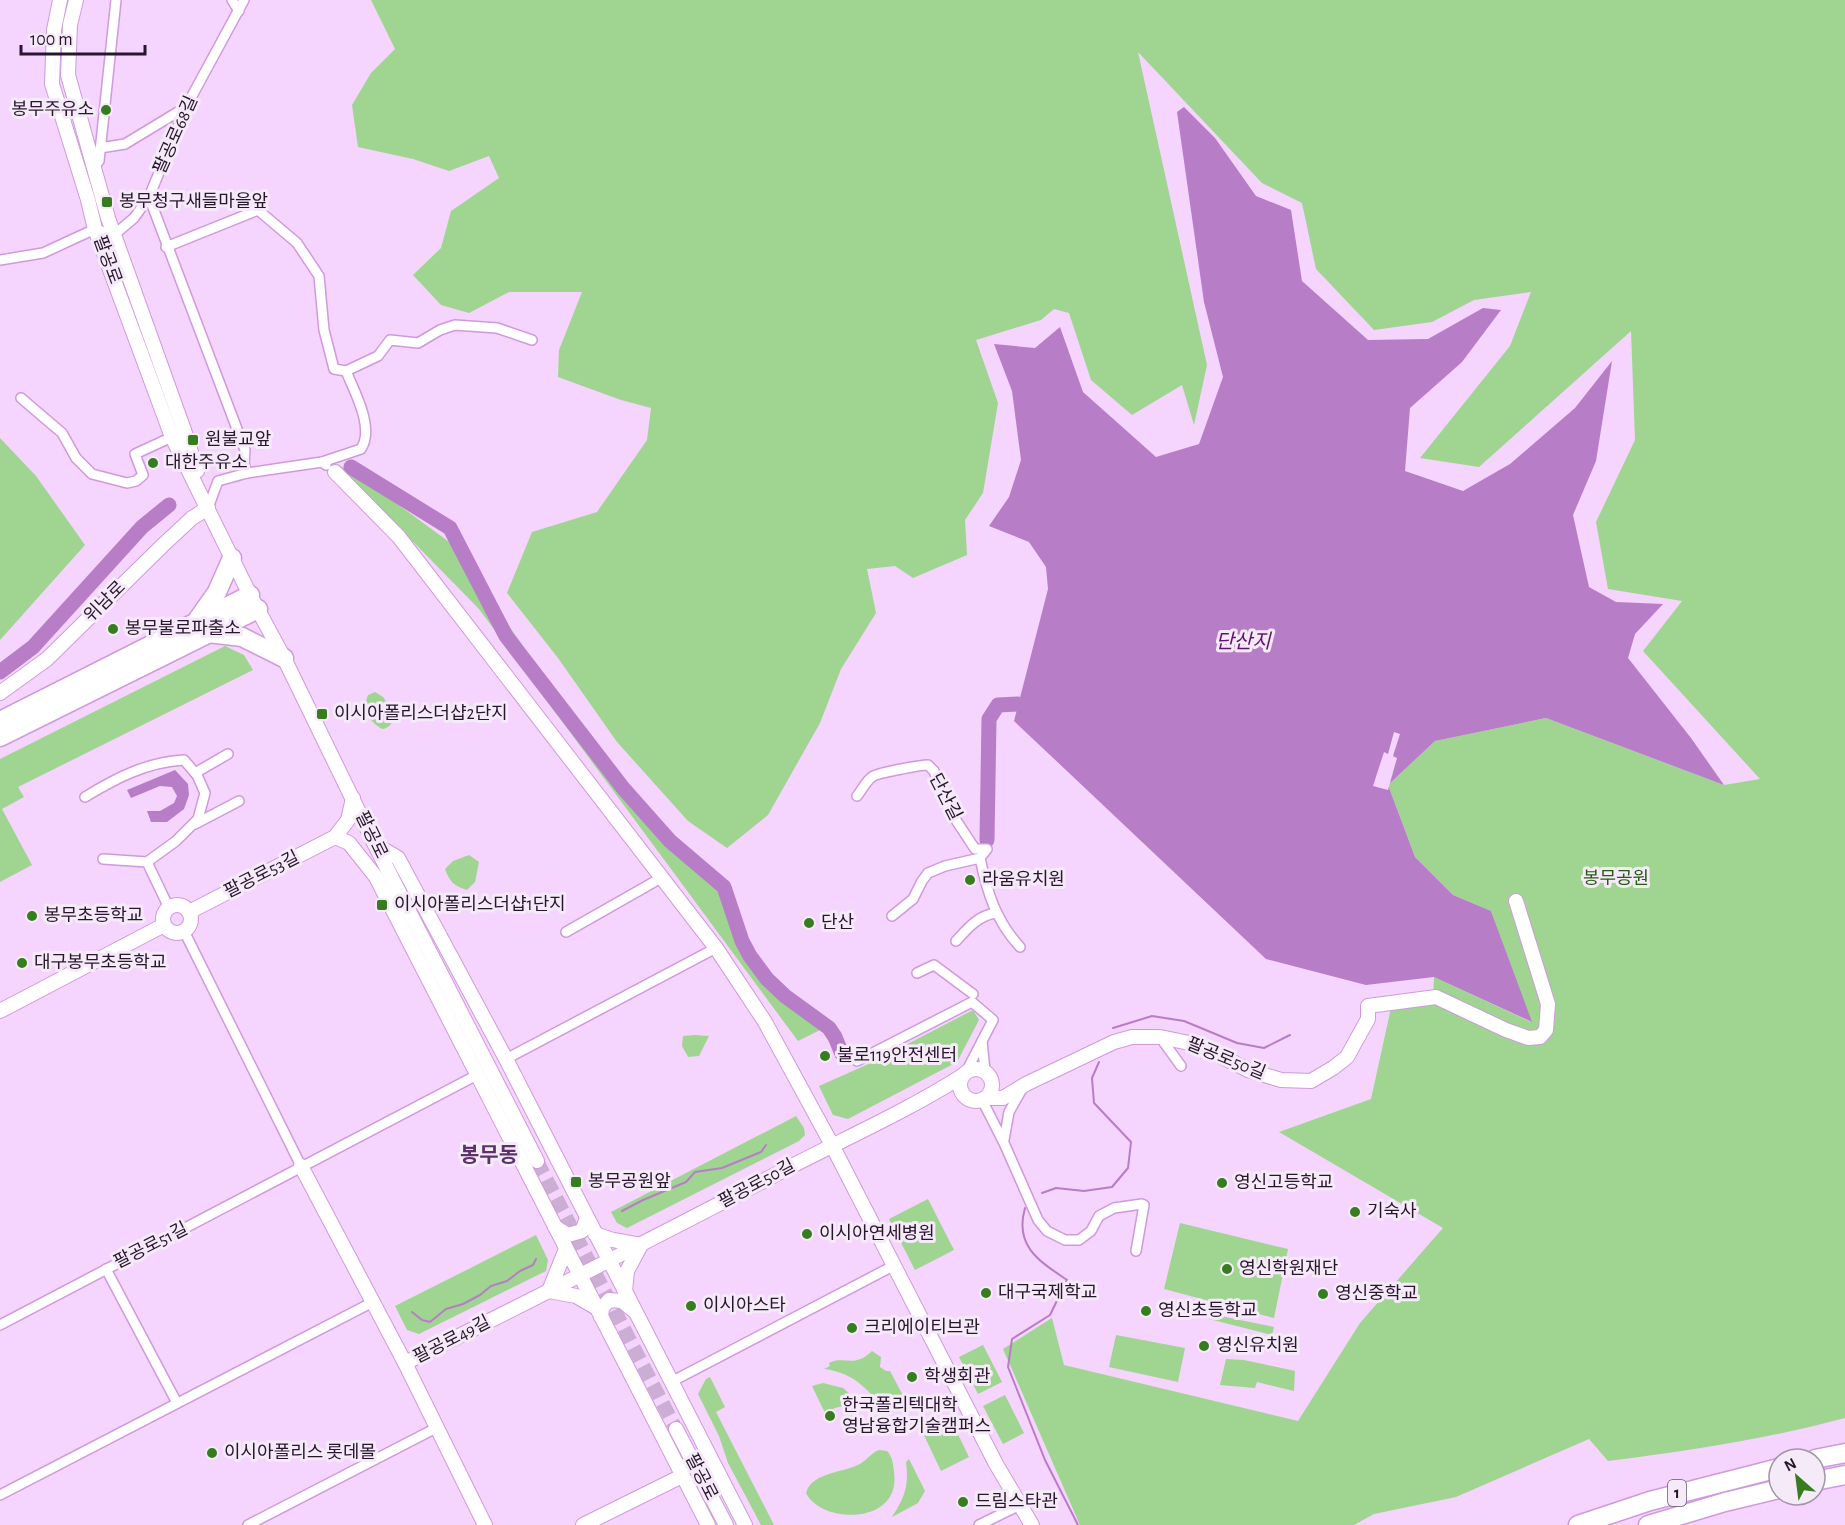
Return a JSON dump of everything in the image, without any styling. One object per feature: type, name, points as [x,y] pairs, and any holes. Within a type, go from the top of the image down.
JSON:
[{"type":"highway","points":[[0,737],[201,628],[232,558]]},
{"type":"highway","points":[[0,721],[254,602]]},
{"type":"highway","points":[[201,628],[242,637],[284,658]]},
{"type":"highway","points":[[1827,1457],[1845,1453]]},
{"type":"highway","name":"1","points":[[1578,1525],[1650,1501],[1767,1471]]},
{"type":"highway","points":[[1827,1479],[1845,1475]]},
{"type":"highway","name":"1","points":[[1648,1525],[1767,1492]]},
{"type":"main road","name":"팔공로","points":[[60,0],[54,30],[52,84],[95,229],[172,437],[284,658],[374,843],[537,1161]]},
{"type":"main road","name":"팔공로","points":[[76,0],[70,25],[68,75],[114,235],[184,430],[208,508]]},
{"type":"main road","points":[[334,472],[399,537],[716,948],[765,1022],[832,1145],[892,1266],[996,1464],[1032,1525]]},
{"type":"main road","name":"위남로","points":[[0,693],[47,659],[162,546],[192,518],[208,508]]},
{"type":"main road","points":[[353,798],[348,820],[335,837],[350,843],[375,877],[708,1525]]},
{"type":"main road","name":"팔공로53길","points":[[189,912],[335,837]]},
{"type":"main road","points":[[374,843],[375,877]]},
{"type":"main road","points":[[374,843],[398,858],[506,1059],[746,1525]]},
{"type":"main road","name":"팔공로50길","points":[[984,1099],[1003,1098],[1114,1042],[1132,1037],[1160,1037],[1199,1045],[1248,1070],[1281,1080],[1311,1081],[1347,1057],[1368,1019],[1368,1006],[1436,997],[1506,1030],[1528,1038],[1540,1036],[1546,1030],[1548,1004],[1516,901]]},
{"type":"main road","points":[[180,905],[189,912],[190,925],[184,931],[175,933],[164,925],[164,917],[169,908],[180,905]]},
{"type":"main road","points":[[0,1011],[164,925]]},
{"type":"main road","points":[[922,1101],[964,1074],[977,1069],[1005,1089],[1020,1088]]},
{"type":"main road","points":[[964,1074],[959,1086],[967,1099]]},
{"type":"main road","points":[[922,1101],[947,1097],[977,1101],[984,1099],[989,1077]]},
{"type":"main road","name":"팔공로50길","points":[[592,1269],[922,1101]]},
{"type":"main road","points":[[301,1166],[371,1303],[405,1363]]},
{"type":"main road","points":[[554,1226],[568,1235],[582,1232],[587,1218]]},
{"type":"main road","points":[[595,1234],[641,1245],[627,1271],[625,1291]]},
{"type":"main road","points":[[566,1250],[549,1291],[576,1296],[598,1312]]},
{"type":"main road","name":"팔공로49길","points":[[485,1525],[405,1363],[592,1269]]},
{"type":"main road","points":[[598,1312],[609,1300],[622,1301],[636,1313]]},
{"type":"main road","name":"팔공로","points":[[676,1429],[726,1525]]},
{"type":"main road","points":[[584,1525],[682,1476]]},
{"type":"street","points":[[93,167],[99,161],[116,0]]},
{"type":"street","points":[[232,0],[239,11]]},
{"type":"street","name":"팔공로68길","points":[[114,235],[134,218],[149,196],[186,107],[244,0]]},
{"type":"street","points":[[100,148],[125,144],[186,107]]},
{"type":"street","points":[[149,196],[166,247],[245,450],[244,464],[247,473]]},
{"type":"street","points":[[166,247],[258,210],[297,243],[319,276],[324,330],[334,369],[346,371],[378,356],[390,340],[418,343],[440,330],[455,325],[497,328],[532,340]]},
{"type":"street","points":[[0,260],[43,253],[95,229],[114,235]]},
{"type":"street","points":[[208,508],[218,482],[247,473],[322,462],[361,449],[364,444],[364,422],[360,402],[346,371]]},
{"type":"street","points":[[21,398],[62,433],[76,458],[92,474],[127,483],[136,482],[142,475],[135,454],[172,437]]},
{"type":"street","points":[[322,462],[334,472]]},
{"type":"street","points":[[195,773],[228,754]]},
{"type":"street","points":[[85,797],[111,781],[144,767],[184,760],[195,773],[206,793],[198,819],[193,825],[176,842],[147,862],[103,859]]},
{"type":"street","name":"단산길","points":[[857,796],[870,778],[875,775],[896,772],[917,765],[928,765],[934,771],[950,811],[975,849],[987,849],[980,858],[995,913],[1011,938],[1020,947]]},
{"type":"street","points":[[193,825],[239,801]]},
{"type":"street","points":[[892,916],[913,899],[928,873],[945,866],[980,858]]},
{"type":"street","points":[[147,862],[169,908]]},
{"type":"street","points":[[566,932],[661,878]]},
{"type":"street","points":[[956,941],[972,924],[986,915],[995,913]]},
{"type":"street","points":[[184,931],[301,1166]]},
{"type":"street","points":[[506,1059],[716,948]]},
{"type":"street","points":[[917,973],[934,965],[973,994]]},
{"type":"street","points":[[857,1061],[972,1002],[993,1020],[964,1074]]},
{"type":"street","points":[[1160,1037],[1181,1066]]},
{"type":"street","points":[[982,1039],[989,1077]]},
{"type":"street","name":"팔공로51길","points":[[0,1325],[477,1075]]},
{"type":"street","points":[[1004,1143],[1009,1112],[1020,1088]]},
{"type":"street","points":[[984,1099],[1038,1220],[1047,1231],[1065,1240],[1079,1240],[1091,1231],[1099,1216],[1114,1208],[1142,1204],[1144,1205],[1143,1215],[1136,1251]]},
{"type":"street","points":[[671,1382],[892,1266]]},
{"type":"street","points":[[106,1269],[177,1403]]},
{"type":"street","points":[[0,1495],[371,1303]]},
{"type":"street","points":[[248,1525],[438,1427]]},
{"type":"street","points":[[979,1525],[1020,1505]]},
{"type":"green space","name":"봉무공원","points":[[371,0],[1845,0],[1845,1418],[1727,1444],[1608,1461],[1589,1439],[1456,1497],[1374,1514],[1354,1525],[1080,1525],[1003,1349],[1052,1318],[1064,1365],[1298,1421],[1360,1323],[1443,1228],[1279,1132],[1371,1099],[1391,1008],[1433,1000],[1434,977],[1531,1022],[1491,911],[1453,895],[1415,857],[1388,785],[1435,741],[1546,718],[1724,785],[1760,779],[1643,651],[1682,601],[1608,589],[1596,522],[1635,440],[1631,331],[1479,467],[1420,458],[1510,346],[1531,292],[1474,300],[1432,322],[1374,330],[1316,269],[1302,203],[1262,183],[1138,52],[1207,365],[1194,425],[1182,385],[1132,415],[1091,380],[1069,313],[1054,309],[1041,320],[976,340],[998,403],[983,493],[965,520],[967,555],[913,578],[895,566],[867,569],[876,613],[841,669],[820,723],[768,815],[727,848],[688,821],[617,742],[558,658],[507,593],[532,532],[597,512],[647,440],[651,408],[621,400],[558,377],[559,350],[582,292],[509,292],[469,313],[441,305],[413,275],[441,248],[451,211],[499,178],[489,156],[449,171],[413,159],[358,147],[352,105],[371,73],[395,49]]},
{"type":"green space","points":[[0,438],[36,476],[85,545],[0,640]]},
{"type":"green space","points":[[336,463],[452,544],[594,748],[719,887],[746,960],[779,996],[824,1028],[798,1041],[479,609]]},
{"type":"green space","points":[[225,646],[244,655],[253,670],[18,787],[24,797],[2,809],[32,865],[0,882],[0,759]]},
{"type":"green space","points":[[375,692],[383,697],[395,714],[391,724],[382,729],[373,722],[366,710],[368,695]]},
{"type":"green space","points":[[469,855],[479,862],[475,882],[467,890],[453,883],[445,869],[453,861]]},
{"type":"green space","points":[[973,1010],[979,1020],[957,1062],[848,1119],[833,1115],[819,1086],[873,1062]]},
{"type":"green space","points":[[683,1036],[709,1036],[699,1056],[688,1057],[682,1046]]},
{"type":"green space","points":[[796,1116],[804,1128],[805,1135],[799,1141],[627,1228],[617,1223],[611,1212]]},
{"type":"green space","points":[[928,1199],[954,1250],[915,1270],[889,1219]]},
{"type":"green space","points":[[1180,1223],[1288,1249],[1274,1318],[1164,1289]]},
{"type":"green space","points":[[536,1235],[548,1260],[546,1271],[419,1334],[407,1330],[395,1306]]},
{"type":"green space","points":[[1210,1314],[1274,1327],[1272,1335],[1209,1319]]},
{"type":"green space","points":[[1116,1335],[1185,1348],[1178,1382],[1109,1367]]},
{"type":"green space","points":[[983,1345],[1002,1382],[978,1394],[959,1357]]},
{"type":"green space","points":[[872,1351],[881,1357],[880,1367],[890,1371],[908,1405],[898,1408],[887,1416],[868,1391],[853,1379],[824,1369],[834,1361],[854,1361]]},
{"type":"green space","points":[[1226,1359],[1244,1360],[1295,1371],[1294,1391],[1257,1382],[1255,1388],[1220,1385]]},
{"type":"green space","points":[[710,1377],[725,1407],[716,1412],[774,1525],[761,1525],[728,1463],[719,1436],[698,1394],[706,1379]]},
{"type":"green space","points":[[823,1383],[843,1388],[861,1404],[853,1409],[839,1407],[825,1413],[812,1386]]},
{"type":"green space","points":[[1005,1395],[1024,1433],[1003,1444],[983,1406]]},
{"type":"green space","points":[[949,1416],[969,1457],[941,1471],[921,1429]]},
{"type":"green space","points":[[879,1450],[887,1451],[892,1458],[893,1489],[886,1502],[874,1510],[859,1514],[828,1511],[815,1503],[806,1493],[809,1486],[821,1477],[860,1464]]},
{"type":"green space","points":[[909,1459],[925,1491],[918,1503],[892,1517],[905,1491],[906,1462]]},
{"type":"water","name":"단산지","points":[[1184,107],[1215,138],[1256,196],[1291,210],[1302,281],[1368,340],[1428,339],[1483,308],[1501,310],[1462,362],[1410,408],[1405,471],[1463,491],[1510,464],[1575,408],[1612,361],[1596,461],[1573,515],[1589,587],[1616,602],[1663,604],[1635,634],[1628,658],[1691,738],[1724,785],[1546,718],[1435,741],[1388,785],[1415,857],[1453,895],[1491,911],[1532,1022],[1434,977],[1366,985],[1266,959],[1014,721],[1048,589],[1046,567],[1029,542],[989,526],[1009,497],[1021,460],[1012,391],[994,344],[1035,348],[1060,327],[1083,392],[1156,457],[1199,444],[1223,377],[1204,302],[1177,112]]},
{"type":"water","points":[[175,770],[188,784],[189,795],[184,809],[167,822],[151,822],[147,811],[160,811],[174,803],[177,796],[172,787],[160,786],[131,798],[127,790]]},
{"type":"pier","points":[[1394,732],[1400,734],[1393,756],[1397,758],[1388,790],[1373,786],[1384,752],[1388,754]]},
{"type":"waterway","points":[[351,467],[450,528],[506,636],[623,788],[670,841],[724,887],[742,941],[750,956],[767,979],[785,996],[829,1028],[842,1054]]},
{"type":"waterway","points":[[0,672],[33,647],[142,527],[169,505]]},
{"type":"waterway","points":[[987,840],[989,719],[998,705],[1018,704]]},
{"type":"waterway","points":[[1113,1028],[1152,1016],[1184,1021],[1237,1043],[1264,1048],[1290,1035]]},
{"type":"waterway","points":[[1042,1193],[1056,1188],[1084,1191],[1112,1187],[1128,1168],[1131,1142],[1094,1103],[1092,1078],[1099,1062]]},
{"type":"waterway","points":[[622,1211],[686,1182],[695,1172],[722,1168],[761,1152],[766,1145]]},
{"type":"waterway","points":[[1025,1208],[1022,1221],[1023,1233],[1031,1251],[1067,1280],[1050,1315],[1012,1339],[1008,1367],[1045,1460],[1078,1525]]},
{"type":"waterway","points":[[412,1312],[422,1320],[430,1322],[446,1309],[463,1304],[491,1286],[507,1281],[533,1265],[536,1259]]},
{"type":"tunnel","points":[[537,1161],[676,1429]]},
{"type":"place","name":"봉무주유소","points":[[106,110]]},
{"type":"place","name":"봉무청구새들마을앞","points":[[107,202]]},
{"type":"place","name":"원불교앞","points":[[193,440]]},
{"type":"place","name":"대한주유소","points":[[153,463]]},
{"type":"place","name":"봉무불로파출소","points":[[113,629]]},
{"type":"place","name":"이시아폴리스더샵2단지","points":[[322,714]]},
{"type":"place","name":"라움유치원","points":[[970,880]]},
{"type":"place","name":"이시아폴리스더샵1단지","points":[[382,905]]},
{"type":"place","name":"봉무초등학교","points":[[32,916]]},
{"type":"place","name":"단산","points":[[809,923]]},
{"type":"place","name":"대구봉무초등학교","points":[[22,963]]},
{"type":"place","name":"불로119안전센터","points":[[825,1056]]},
{"type":"place","name":"봉무공원앞","points":[[576,1182]]},
{"type":"place","name":"영신고등학교","points":[[1222,1183]]},
{"type":"place","name":"기숙사","points":[[1355,1212]]},
{"type":"place","name":"이시아연세병원","points":[[807,1234]]},
{"type":"place","name":"영신학원재단","points":[[1227,1269]]},
{"type":"place","name":"대구국제학교","points":[[986,1293]]},
{"type":"place","name":"영신중학교","points":[[1323,1294]]},
{"type":"place","name":"이시아스타","points":[[691,1306]]},
{"type":"place","name":"영신초등학교","points":[[1146,1311]]},
{"type":"place","name":"크리에이티브관","points":[[852,1328]]},
{"type":"place","name":"영신유치원","points":[[1204,1346]]},
{"type":"place","name":"학생회관","points":[[912,1377]]},
{"type":"place","name":"한국폴리텍대학 영남융합기술캠퍼스","points":[[830,1416]]},
{"type":"place","name":"이시아폴리스 롯데몰","points":[[212,1453]]},
{"type":"place","name":"드림스타관","points":[[963,1502]]},
{"type":"district","name":"봉무동","points":[[489,1155]]}]
